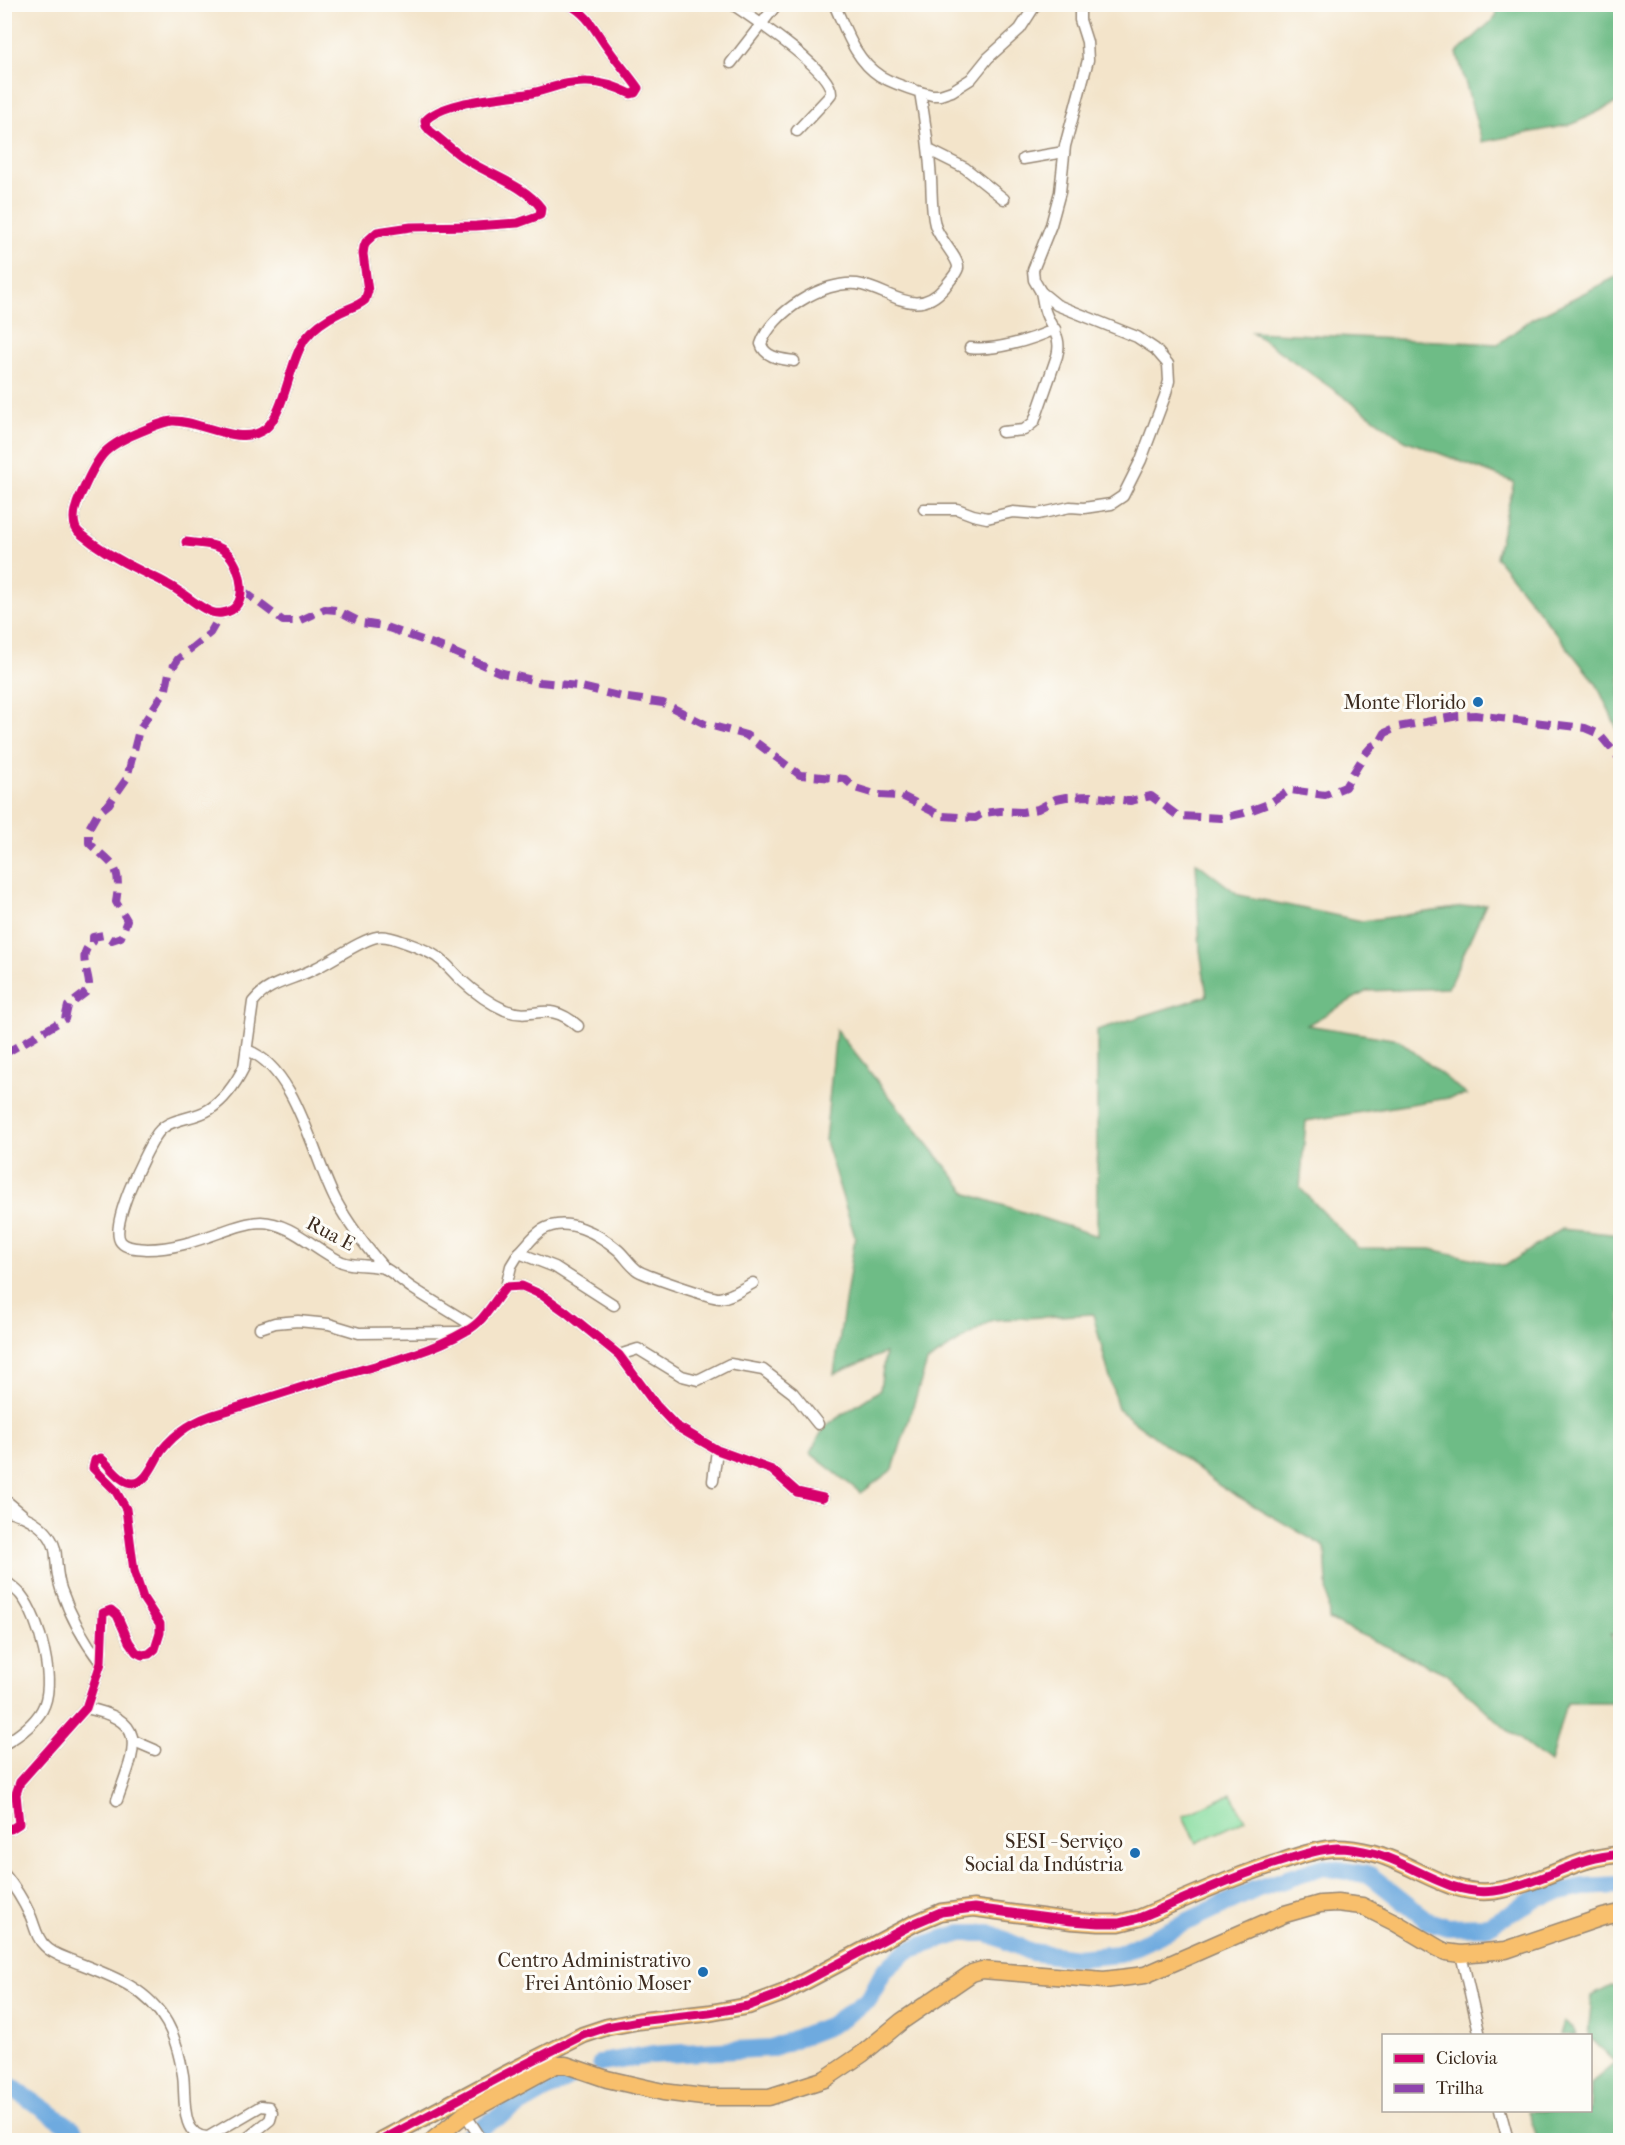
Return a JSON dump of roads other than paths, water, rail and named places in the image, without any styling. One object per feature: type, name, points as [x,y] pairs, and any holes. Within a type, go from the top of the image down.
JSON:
[{"type":"main road","points":[[382,2140],[583,2035],[639,2021],[748,2006],[783,1993],[915,1923],[941,1912],[974,1908],[1071,1922],[1119,1923],[1139,1918],[1256,1869],[1305,1854],[1336,1848],[1376,1854],[1398,1861],[1436,1880],[1477,1891],[1494,1891],[1588,1860],[1620,1854]]},
{"type":"main road","points":[[433,2140],[555,2065],[566,2065],[607,2079],[663,2092],[703,2097],[770,2097],[825,2079],[862,2054],[902,2020],[963,1979],[982,1970],[1104,1980],[1144,1975],[1285,1914],[1320,1904],[1362,1906],[1446,1952],[1461,1954],[1506,1950],[1620,1913]]},
{"type":"street","points":[[186,542],[215,546],[229,554],[242,585],[241,598],[235,608],[221,614],[204,609],[167,584],[124,562],[81,535],[75,527],[74,515],[99,457],[105,450],[129,436],[172,421],[234,434],[249,434],[264,430],[275,416],[298,350],[308,335],[321,323],[365,300],[368,291],[364,247],[377,232],[411,227],[518,223],[540,215],[541,208],[524,192],[469,162],[430,131],[425,121],[436,113],[456,106],[533,93],[577,82],[600,82],[631,94],[635,93],[638,88],[607,48],[594,26],[584,13],[568,4]]},
{"type":"street","points":[[732,4],[762,24],[819,72],[831,88],[827,99],[797,130]]},
{"type":"street","points":[[731,63],[777,4]]},
{"type":"street","points":[[834,4],[850,40],[870,68],[881,77],[932,95],[952,91],[971,79],[982,64],[1020,29],[1036,4]]},
{"type":"street","points":[[1002,432],[1024,430],[1034,422],[1060,347],[1055,329],[1045,312],[1033,270],[1051,225],[1060,192],[1064,152],[1088,60],[1087,42],[1080,20],[1080,4]]},
{"type":"street","points":[[794,362],[768,355],[761,344],[782,315],[806,298],[828,288],[856,284],[904,301],[925,302],[942,290],[956,274],[958,265],[956,259],[940,238],[932,216],[929,150],[920,92]]},
{"type":"street","points":[[929,150],[964,168],[1004,199]]},
{"type":"street","points":[[1023,159],[1064,152]]},
{"type":"street","points":[[924,508],[957,509],[987,518],[1012,512],[1038,514],[1070,507],[1098,507],[1111,504],[1123,496],[1160,413],[1168,381],[1168,364],[1155,349],[1137,337],[1066,310],[1041,292]]},
{"type":"street","points":[[970,348],[986,349],[1032,338],[1055,329]]},
{"type":"street","points":[[384,1268],[367,1249],[335,1200],[301,1117],[284,1083],[259,1054],[247,1050],[251,1010],[258,994],[278,983],[310,972],[376,937],[400,940],[426,951],[447,965],[472,989],[504,1009],[521,1014],[545,1011],[559,1013],[578,1026]]},
{"type":"street","name":"Rua E","points":[[247,1050],[244,1067],[223,1098],[204,1112],[168,1124],[156,1135],[124,1203],[117,1231],[120,1240],[130,1247],[160,1249],[176,1247],[259,1222],[288,1230],[341,1261],[356,1266],[384,1268],[470,1329]]},
{"type":"street","points":[[4,1826],[11,1829],[19,1824],[17,1789],[25,1774],[86,1708],[101,1663],[102,1617],[106,1611],[111,1610],[117,1615],[132,1648],[142,1655],[149,1654],[155,1649],[160,1628],[158,1619],[143,1598],[134,1571],[126,1509],[115,1490],[93,1468],[95,1460],[101,1458],[122,1478],[136,1483],[142,1479],[169,1442],[203,1418],[331,1378],[377,1367],[470,1329],[481,1320],[506,1287],[511,1266],[530,1240],[543,1229],[559,1224],[577,1227],[592,1233],[618,1250],[642,1273],[711,1297],[731,1295],[753,1283]]},
{"type":"street","points":[[519,1253],[555,1267],[614,1305]]},
{"type":"street","points":[[506,1287],[522,1286],[542,1295],[619,1355],[669,1420],[717,1450],[772,1470],[797,1492],[823,1498]]},
{"type":"street","points":[[260,1328],[275,1323],[298,1321],[329,1324],[359,1333],[470,1329]]},
{"type":"street","points":[[619,1355],[638,1349],[682,1376],[698,1380],[730,1364],[763,1370],[793,1393],[818,1425]]},
{"type":"street","points":[[713,1481],[717,1450]]},
{"type":"street","points":[[4,1499],[24,1516]]},
{"type":"street","points":[[4,1510],[24,1516],[38,1524],[52,1540],[61,1591],[82,1636],[101,1663]]},
{"type":"street","points":[[4,1580],[21,1595],[34,1621],[47,1668],[49,1687],[42,1710],[26,1728],[4,1744]]},
{"type":"street","points":[[86,1708],[107,1712],[121,1719],[127,1724],[134,1741],[129,1766],[117,1800]]},
{"type":"street","points":[[134,1741],[155,1750]]},
{"type":"street","points":[[4,1874],[23,1900],[44,1946],[57,1955],[120,1979],[137,1990],[160,2011],[177,2046],[187,2119],[192,2130],[207,2137],[261,2106],[270,2108],[272,2113],[270,2120],[245,2140]]},
{"type":"street","points":[[1461,1954],[1480,2034]]},
{"type":"street","points":[[1501,2112],[1508,2140]]},
{"type":"street","points":[[469,2119],[482,2140]]},
{"type":"waterway","points":[[601,2063],[649,2055],[771,2048],[831,2025],[869,1999],[884,1971],[908,1950],[961,1933],[989,1933],[1031,1952],[1077,1958],[1119,1954],[1256,1889],[1323,1867],[1370,1875],[1428,1921],[1447,1927],[1488,1926],[1538,1897],[1583,1887],[1620,1885]]},
{"type":"waterway","points":[[462,2140],[567,2078]]},
{"type":"waterway","points":[[4,2082],[73,2129],[81,2140]]},
{"type":"place","name":"Monte Florido","points":[[1478,702]]},
{"type":"place","name":"SESI - Serviço Social da Indústria","points":[[1135,1853]]},
{"type":"place","name":"Centro Administrativo Frei Antônio Moser","points":[[703,1972]]}]
